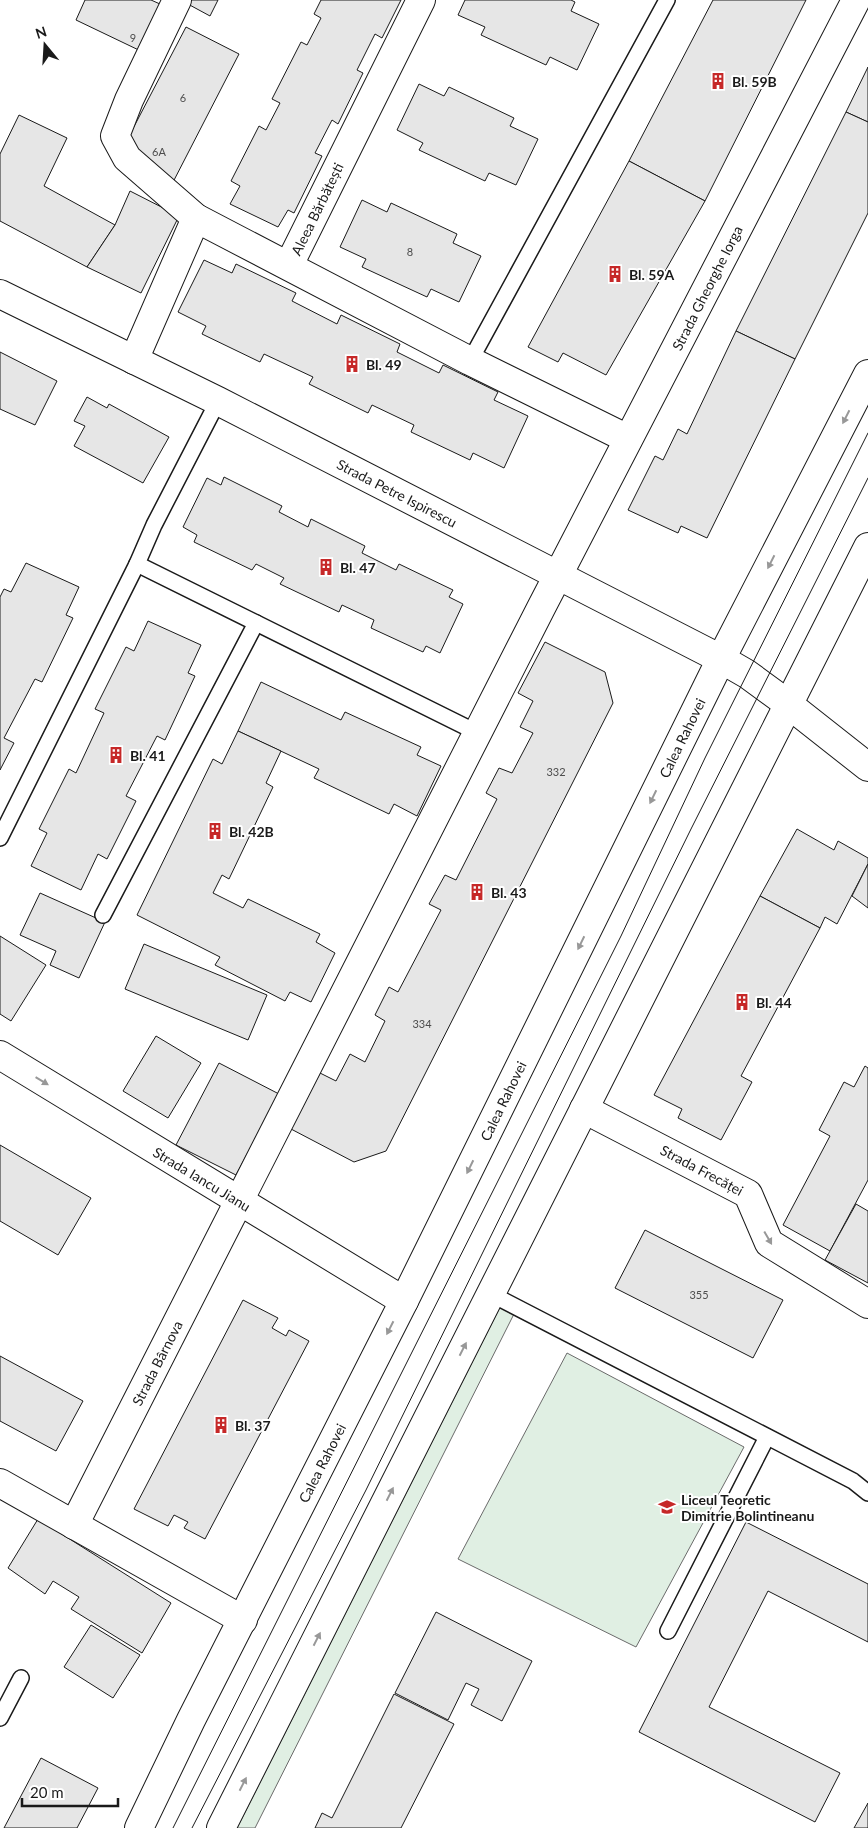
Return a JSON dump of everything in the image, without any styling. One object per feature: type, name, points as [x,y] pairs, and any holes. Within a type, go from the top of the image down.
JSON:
[{"type":"street","name":"Aleea Bărbătești","points":[[177,0],[129,100],[115,136],[127,158],[196,218],[289,266],[421,0]]},
{"type":"street","name":"Strada Gheorghe Iorga","points":[[558,576],[856,0]]},
{"type":"street","points":[[134,360],[196,218]]},
{"type":"street","points":[[289,266],[470,361],[628,439]]},
{"type":"street","name":"Strada Petre Ispirescu","points":[[0,294],[218,401],[721,659],[747,674],[788,704],[868,767]]},
{"type":"street","name":"Calea Rahovei","points":[[138,1828],[404,1301],[721,659],[868,374]]},
{"type":"street","points":[[222,1828],[868,547]]},
{"type":"street","points":[[240,1202],[558,576]]},
{"type":"street","name":"Strada Iancu Jianu","points":[[0,1055],[404,1301]]},
{"type":"street","name":"Strada Frecăței","points":[[584,1109],[748,1194],[768,1244],[868,1304]]},
{"type":"street","name":"Strada Bârnova","points":[[74,1524],[240,1202]]},
{"type":"street","points":[[0,1483],[243,1620]]},
{"type":"lane","points":[[470,361],[666,0]]},
{"type":"lane","points":[[0,838],[137,564],[154,525],[218,401]]},
{"type":"lane","points":[[137,564],[478,733]]},
{"type":"lane","points":[[103,916],[256,624]]},
{"type":"lane","points":[[491,1294],[853,1481],[868,1493]]},
{"type":"lane","points":[[668,1631],[767,1437]]},
{"type":"lane","points":[[0,1718],[22,1678]]},
{"type":"green space","points":[[501,1305],[515,1312],[255,1828],[237,1828]]},
{"type":"green space","points":[[567,1353],[744,1447],[636,1647],[458,1559]]},
{"type":"building","points":[[85,0],[151,0],[169,8],[147,54],[76,20]]},
{"type":"building","points":[[188,0],[218,0],[210,16],[186,3]]},
{"type":"building","points":[[321,0],[401,0],[382,38],[375,34],[357,70],[363,73],[338,124],[332,120],[315,153],[322,156],[294,213],[288,210],[278,227],[230,204],[240,186],[231,181],[259,126],[266,130],[280,103],[272,99],[301,42],[307,45],[321,18],[314,14]]},
{"type":"building","points":[[465,0],[571,0],[575,2],[571,11],[599,24],[577,70],[550,57],[546,65],[481,35],[485,27],[458,15]]},
{"type":"building","name":"Bl. 59B","points":[[713,0],[806,0],[705,201],[629,161]]},
{"type":"building","points":[[186,27],[239,54],[171,186],[127,140]]},
{"type":"building","points":[[868,67],[868,122],[846,112]]},
{"type":"building","points":[[419,84],[444,96],[449,87],[514,118],[510,126],[538,139],[516,185],[489,173],[485,181],[419,150],[423,143],[397,130]]},
{"type":"building","points":[[846,112],[868,122],[868,213],[795,359],[736,331]]},
{"type":"building","points":[[19,115],[67,138],[44,186],[115,225],[87,267],[0,221],[0,154]]},
{"type":"building","name":"Bl. 59A","points":[[629,161],[705,201],[606,375],[563,353],[558,362],[528,347]]},
{"type":"building","points":[[130,191],[179,216],[141,293],[87,267],[115,225]]},
{"type":"building","points":[[362,200],[387,212],[391,203],[457,234],[453,243],[481,256],[459,302],[431,289],[427,297],[362,267],[366,259],[340,247]]},
{"type":"building","name":"Bl. 49","points":[[204,260],[232,273],[236,264],[296,293],[292,301],[337,324],[341,315],[400,344],[397,352],[439,373],[443,365],[498,392],[494,400],[528,416],[504,468],[473,453],[470,460],[411,432],[414,425],[372,405],[368,413],[309,384],[313,377],[264,354],[260,362],[202,334],[206,326],[178,312]]},
{"type":"building","points":[[736,331],[795,359],[707,538],[681,526],[678,533],[628,510],[655,456],[663,460],[678,429],[687,434]]},
{"type":"building","points":[[0,352],[57,381],[35,425],[0,409]]},
{"type":"building","points":[[87,397],[107,408],[109,404],[169,437],[143,483],[74,446],[85,426],[74,421]]},
{"type":"building","name":"Bl. 47","points":[[224,477],[282,506],[279,512],[308,527],[311,519],[365,546],[362,553],[396,570],[399,564],[453,590],[449,597],[463,604],[440,653],[426,646],[423,652],[371,628],[374,620],[342,605],[339,612],[280,584],[284,578],[256,564],[252,570],[194,542],[197,535],[183,527],[207,478],[221,485]]},
{"type":"building","points":[[26,563],[79,587],[66,615],[73,618],[42,682],[35,679],[4,738],[14,743],[0,770],[0,597],[4,589],[11,592]]},
{"type":"building","name":"Bl. 41","points":[[148,621],[201,645],[188,673],[195,676],[165,740],[157,736],[126,796],[136,801],[107,859],[98,854],[81,890],[31,866],[47,833],[39,829],[69,769],[76,773],[104,713],[95,709],[126,647],[134,651]]},
{"type":"building","name":"Bl. 43","points":[[545,642],[605,672],[613,703],[386,1151],[354,1162],[291,1129],[320,1073],[336,1081],[350,1054],[365,1062],[385,1021],[375,1015],[389,987],[398,992],[441,910],[429,904],[445,875],[456,880],[497,799],[486,793],[499,768],[512,773],[533,733],[520,727],[533,701],[518,693]]},
{"type":"building","points":[[261,682],[341,720],[345,712],[421,747],[417,755],[441,766],[417,816],[394,804],[389,814],[314,778],[319,769],[238,731]]},
{"type":"building","name":"Bl. 42B","points":[[238,731],[281,751],[266,783],[273,787],[229,879],[222,875],[213,893],[243,908],[248,899],[320,934],[316,942],[335,953],[311,1002],[290,992],[285,1001],[215,965],[220,957],[137,915],[213,759],[222,764]]},
{"type":"building","points":[[797,829],[834,850],[838,841],[868,858],[868,864],[837,924],[825,917],[820,928],[760,896]]},
{"type":"building","points":[[868,864],[868,908],[852,896]]},
{"type":"building","points":[[40,893],[105,922],[79,978],[50,965],[56,951],[20,935]]},
{"type":"building","name":"Bl. 44","points":[[760,896],[820,928],[741,1076],[752,1082],[721,1140],[678,1118],[682,1109],[654,1095]]},
{"type":"building","points":[[0,936],[46,965],[11,1021],[0,1014]]},
{"type":"building","points":[[144,944],[267,995],[248,1040],[125,989]]},
{"type":"building","points":[[156,1036],[201,1063],[168,1118],[123,1091]]},
{"type":"building","points":[[219,1063],[279,1094],[236,1175],[176,1145]]},
{"type":"building","points":[[865,1066],[868,1068],[868,1180],[830,1251],[783,1225],[830,1136],[819,1130],[844,1082],[854,1087]]},
{"type":"building","points":[[0,1145],[91,1198],[58,1255],[0,1221]]},
{"type":"building","points":[[856,1204],[868,1211],[868,1283],[825,1260]]},
{"type":"building","points":[[645,1230],[783,1300],[753,1358],[615,1288]]},
{"type":"building","name":"Bl. 37","points":[[243,1300],[278,1318],[272,1328],[286,1336],[289,1330],[309,1341],[205,1539],[184,1528],[188,1522],[174,1515],[168,1526],[134,1509]]},
{"type":"building","points":[[0,1356],[83,1401],[56,1451],[0,1421]]},
{"type":"building","points":[[38,1519],[171,1603],[142,1653],[71,1609],[79,1597],[53,1581],[45,1594],[8,1568]]},
{"type":"building","points":[[746,1522],[868,1584],[868,1642],[768,1591],[709,1707],[840,1773],[815,1822],[639,1732]]},
{"type":"building","points":[[436,1612],[532,1661],[502,1721],[471,1705],[479,1689],[466,1683],[448,1720],[395,1693]]},
{"type":"building","points":[[91,1625],[140,1655],[113,1698],[64,1667]]},
{"type":"building","points":[[394,1694],[454,1724],[401,1828],[315,1828],[322,1813],[332,1818]]},
{"type":"building","points":[[41,1758],[98,1788],[77,1828],[4,1828]]},
{"type":"building","points":[[868,1803],[868,1828],[854,1828]]},
{"type":"tram line","points":[[173,1828],[621,936],[705,758],[868,433]]},
{"type":"tram line","points":[[192,1828],[366,1490],[691,829],[868,478]]},
{"type":"place","name":"Bl. 59B","points":[[718,81]]},
{"type":"place","name":"Bl. 59A","points":[[615,274]]},
{"type":"place","name":"Bl. 49","points":[[352,364]]},
{"type":"place","name":"Bl. 47","points":[[326,567]]},
{"type":"place","name":"Bl. 41","points":[[116,755]]},
{"type":"place","name":"Bl. 42B","points":[[215,831]]},
{"type":"place","name":"Bl. 43","points":[[477,892]]},
{"type":"place","name":"Bl. 44","points":[[742,1002]]},
{"type":"place","name":"Bl. 37","points":[[221,1425]]},
{"type":"place","name":"Liceul Teoretic Dimitrie Bolintineanu","points":[[667,1507]]}]
